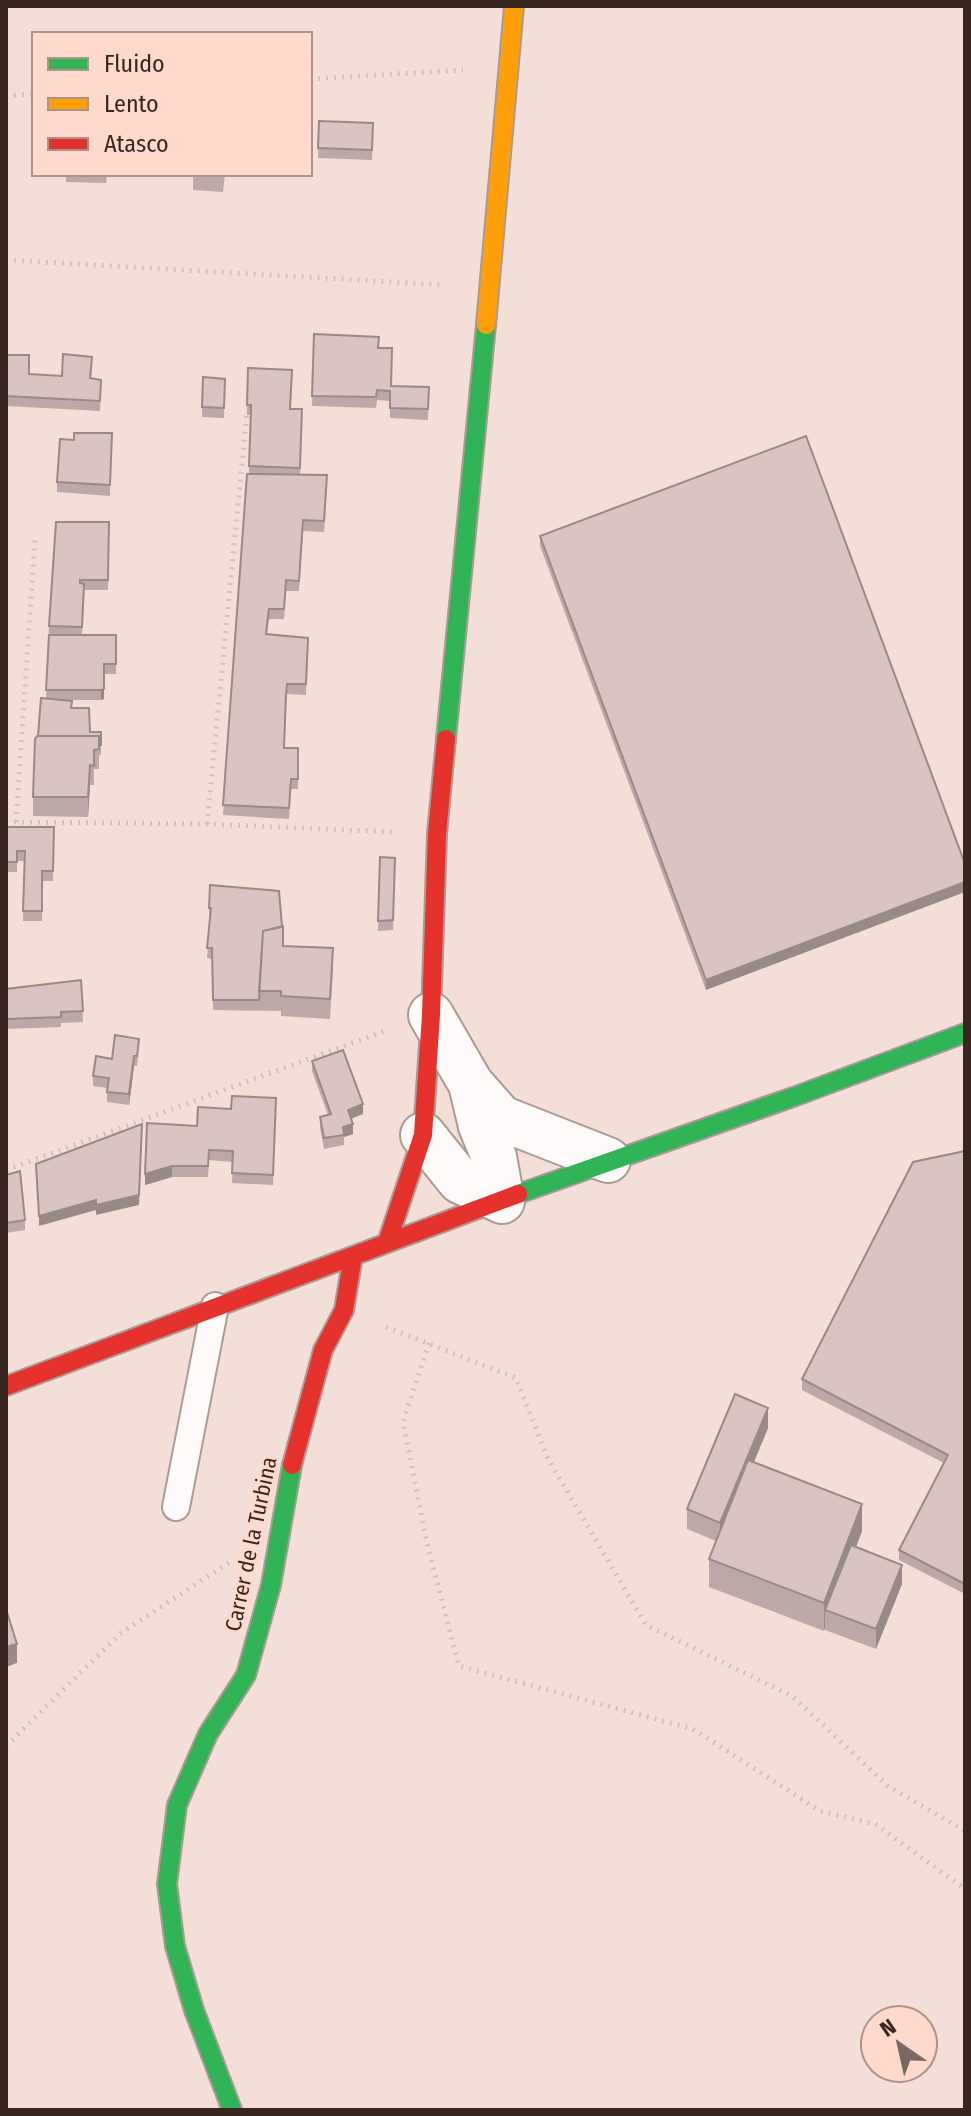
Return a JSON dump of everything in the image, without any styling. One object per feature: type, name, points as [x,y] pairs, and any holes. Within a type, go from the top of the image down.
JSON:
[{"type":"street","points":[[388,1240],[423,1135],[431,1015],[437,834],[514,6]]},
{"type":"street","points":[[431,1015],[471,1084],[501,1118],[608,1160]]},
{"type":"street","points":[[6,1386],[353,1256],[388,1240],[608,1160],[771,1106],[965,1033]]},
{"type":"street","points":[[471,1084],[481,1126],[494,1157],[502,1201]]},
{"type":"street","points":[[423,1135],[460,1181],[502,1201]]},
{"type":"street","name":"Carrer de la Turbina","points":[[232,2110],[194,2010],[175,1946],[167,1884],[177,1805],[208,1734],[246,1675],[271,1585],[278,1530],[291,1469],[323,1350],[344,1310],[353,1256]]},
{"type":"lane","points":[[176,1507],[215,1306]]},
{"type":"path","points":[[312,79],[508,67]]},
{"type":"path","points":[[6,96],[32,94]]},
{"type":"path","points":[[6,260],[490,288]]},
{"type":"path","points":[[207,824],[247,412]]},
{"type":"path","points":[[16,822],[35,538]]},
{"type":"path","points":[[6,822],[207,824],[437,834]]},
{"type":"path","points":[[6,1170],[431,1015]]},
{"type":"path","points":[[344,1310],[516,1378],[548,1459],[646,1625],[792,1696],[888,1786],[965,1831]]},
{"type":"path","points":[[429,1343],[403,1422],[427,1543],[459,1666],[693,1729],[820,1811],[875,1824],[965,1889]]},
{"type":"path","points":[[6,1746],[121,1633],[278,1530]]},
{"type":"building","points":[[319,121],[373,123],[372,150],[318,148]]},
{"type":"building","points":[[314,334],[379,337],[378,348],[392,348],[391,386],[429,387],[428,409],[390,408],[390,391],[377,390],[376,397],[312,396]]},
{"type":"building","points":[[63,354],[92,357],[90,378],[101,380],[100,401],[6,396],[6,355],[29,355],[29,374],[62,376]]},
{"type":"building","points":[[248,368],[292,370],[290,409],[302,409],[300,468],[249,466],[251,405],[247,405]]},
{"type":"building","points":[[203,377],[225,379],[224,408],[202,407]]},
{"type":"building","points":[[74,433],[112,433],[110,485],[57,482],[60,439],[74,440]]},
{"type":"building","points":[[806,436],[965,864],[965,882],[706,980],[540,536]]},
{"type":"building","points":[[247,474],[327,475],[324,521],[303,520],[299,581],[286,580],[284,609],[269,609],[268,616],[266,634],[308,638],[306,684],[287,684],[284,748],[298,748],[298,779],[291,779],[289,808],[223,805]]},
{"type":"building","points":[[56,522],[109,522],[108,580],[80,580],[84,584],[82,627],[49,626]]},
{"type":"building","points":[[49,635],[116,635],[116,664],[104,664],[104,689],[46,690]]},
{"type":"building","points":[[41,698],[72,701],[71,708],[89,708],[90,732],[101,732],[101,745],[99,736],[38,736]]},
{"type":"building","points":[[37,736],[99,736],[99,749],[94,750],[94,766],[90,765],[88,797],[33,797]]},
{"type":"building","points":[[6,827],[54,827],[53,871],[42,871],[42,911],[23,911],[25,851],[17,851],[17,862],[6,862]]},
{"type":"building","points":[[380,857],[395,858],[393,920],[378,921]]},
{"type":"building","points":[[210,885],[279,891],[282,927],[263,931],[259,1000],[213,1000],[212,948],[207,948]]},
{"type":"building","points":[[283,926],[283,946],[333,948],[330,999],[281,996],[281,991],[259,991],[263,931]]},
{"type":"building","points":[[81,980],[83,1011],[61,1012],[61,1017],[6,1019],[6,989]]},
{"type":"building","points":[[115,1035],[139,1039],[129,1094],[107,1092],[109,1078],[93,1076],[96,1056],[112,1059]]},
{"type":"building","points":[[343,1050],[363,1104],[348,1110],[353,1124],[343,1127],[344,1135],[324,1138],[320,1117],[331,1114],[312,1061]]},
{"type":"building","points":[[232,1096],[276,1098],[273,1175],[232,1173],[233,1151],[209,1150],[208,1166],[172,1166],[145,1174],[147,1123],[197,1126],[198,1107],[231,1109]]},
{"type":"building","points":[[142,1124],[139,1195],[96,1205],[96,1200],[39,1216],[36,1164]]},
{"type":"building","points":[[965,1151],[965,1584],[899,1550],[948,1455],[802,1379],[913,1162]]},
{"type":"building","points":[[20,1171],[25,1220],[6,1223],[6,1175]]},
{"type":"building","points":[[735,1394],[768,1408],[720,1523],[687,1509]]},
{"type":"building","points":[[748,1460],[862,1504],[824,1603],[709,1559]]},
{"type":"building","points":[[851,1545],[902,1565],[876,1629],[825,1610]]},
{"type":"building","points":[[6,1609],[17,1644],[6,1647]]},
{"type":"traffic: fast","points":[[446,739],[486,325]]},
{"type":"traffic: fast","points":[[518,1194],[965,1033]]},
{"type":"traffic: fast","points":[[232,2110],[194,2010],[175,1946],[167,1884],[177,1805],[208,1734],[246,1675],[271,1585],[292,1465]]},
{"type":"traffic: slow","points":[[486,325],[514,6]]},
{"type":"traffic: jam","points":[[388,1240],[423,1135],[431,1015],[437,834],[446,739]]},
{"type":"traffic: jam","points":[[6,1386],[518,1194]]},
{"type":"traffic: jam","points":[[292,1465],[323,1350],[344,1310],[353,1256]]}]
